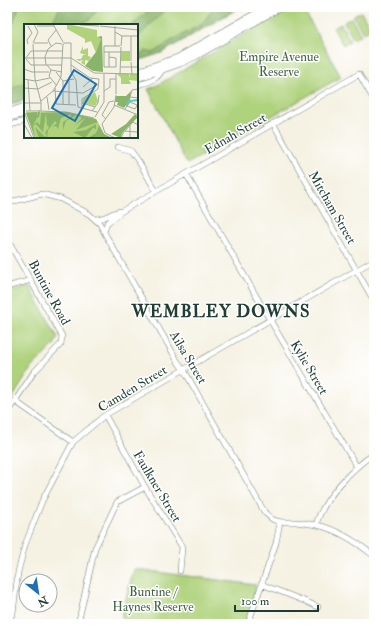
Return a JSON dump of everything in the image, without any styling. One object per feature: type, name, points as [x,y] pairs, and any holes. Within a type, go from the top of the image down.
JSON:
[{"type":"main road","points":[[138,72],[178,58],[268,7]]},
{"type":"main road","points":[[138,78],[162,70],[197,55],[280,7]]},
{"type":"main road","points":[[7,113],[24,107]]},
{"type":"main road","points":[[7,118],[24,113]]},
{"type":"street","points":[[138,85],[156,79],[160,76],[162,70]]},
{"type":"street","name":"Ednah Street","points":[[104,232],[107,223],[122,211],[359,74],[374,100]]},
{"type":"street","points":[[7,126],[24,121]]},
{"type":"street","name":"Mitcham Street","points":[[273,123],[374,301]]},
{"type":"street","points":[[118,147],[131,152],[140,162],[156,191]]},
{"type":"street","name":"Kylie Street","points":[[186,174],[357,467]]},
{"type":"street","name":"Ailsa Street","points":[[7,204],[42,194],[61,199],[89,214],[95,219],[104,232],[265,512],[273,520],[280,522]]},
{"type":"street","name":"Ednah Street","points":[[95,219],[103,219],[118,211],[122,211]]},
{"type":"street","name":"Buntine Road","points":[[7,239],[62,336],[61,344],[34,372],[7,413]]},
{"type":"street","name":"Camden Street","points":[[7,623],[13,614],[18,572],[25,545],[42,501],[73,442],[105,415],[374,260]]},
{"type":"street","points":[[7,287],[31,280]]},
{"type":"street","points":[[15,401],[73,442]]},
{"type":"street","name":"Faulkner Street","points":[[105,415],[145,488],[182,547],[180,571]]},
{"type":"street","points":[[316,525],[327,500],[334,491],[357,467],[374,454]]},
{"type":"street","points":[[78,624],[95,548],[117,502],[145,488]]},
{"type":"street","points":[[248,624],[276,543],[280,522],[316,525],[341,533],[374,556]]},
{"type":"street","points":[[261,584],[318,607]]},
{"type":"green space","points":[[7,7],[241,7],[161,53],[138,61],[138,24],[24,24],[24,100],[7,106]]},
{"type":"green space","points":[[7,7],[19,7],[7,38]]},
{"type":"green space","points":[[60,7],[100,7],[89,20],[82,24],[52,24]]},
{"type":"green space","points":[[150,7],[168,7],[138,37],[138,24],[133,24],[145,14]]},
{"type":"green space","points":[[214,7],[239,7],[161,53],[138,61],[138,56],[146,51],[152,53],[157,51],[166,44],[202,24]]},
{"type":"green space","name":"Empire Avenue Reserve","points":[[291,7],[302,7],[341,77],[187,164],[148,89],[154,87]]},
{"type":"green space","points":[[361,12],[371,29],[363,33],[353,16]]},
{"type":"green space","points":[[351,18],[361,35],[353,39],[344,22]]},
{"type":"green space","points":[[341,24],[350,41],[343,45],[333,28]]},
{"type":"green space","points":[[24,83],[24,99],[7,104],[7,91]]},
{"type":"green space","points":[[29,286],[58,337],[54,345],[31,368],[7,407],[7,292]]},
{"type":"green space","name":"Buntine / Haynes Reserve","points":[[134,569],[256,585],[246,624],[121,624],[122,613]]},
{"type":"district","name":"WEMBLEY DOWNS","points":[[221,311]]}]
